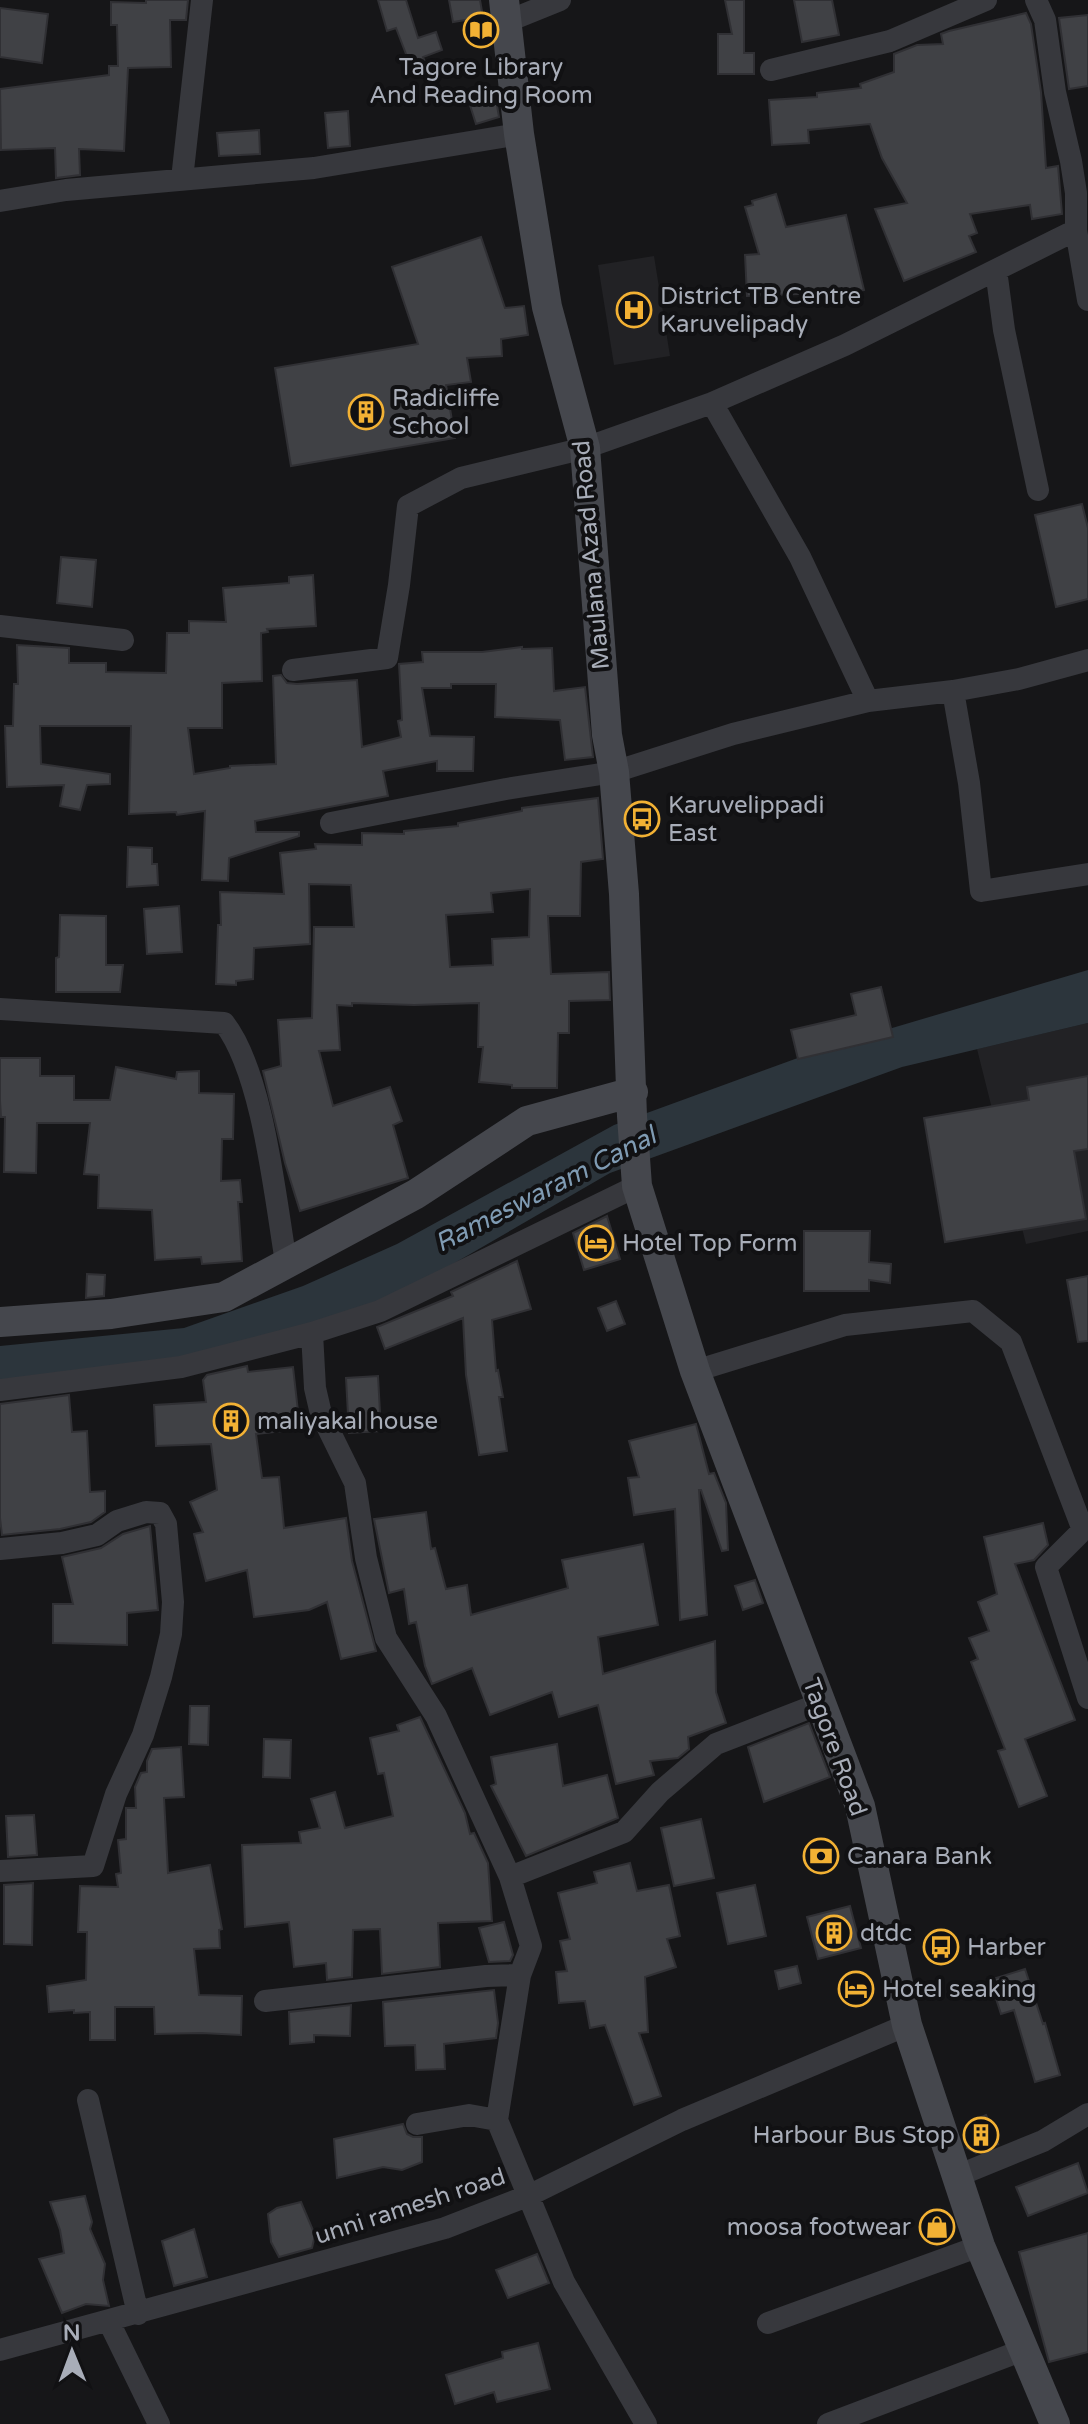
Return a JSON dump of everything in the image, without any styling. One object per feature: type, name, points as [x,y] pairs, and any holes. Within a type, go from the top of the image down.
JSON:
[{"type":"main road","name":"Maulana Azad Road","points":[[506,11],[519,134],[547,307],[585,448],[607,735],[614,772],[624,894],[632,1104]]},
{"type":"main road","name":"Tagore Road","points":[[632,1104],[637,1182],[695,1371],[860,1806],[907,2025],[980,2246],[1055,2424]]},
{"type":"main road","points":[[0,1322],[111,1314],[224,1297],[416,1194],[527,1121],[632,1104]]},
{"type":"street","points":[[182,179],[202,0]]},
{"type":"street","points":[[506,11],[560,0]]},
{"type":"street","points":[[771,70],[890,41],[986,0]]},
{"type":"street","points":[[1036,0],[1045,20],[1055,92],[1071,161],[1076,193],[1076,230],[1088,300]]},
{"type":"street","points":[[0,201],[66,190],[314,168],[519,134]]},
{"type":"street","points":[[293,670],[387,658],[408,506],[461,478],[585,448],[712,403],[845,345],[1076,230]]},
{"type":"street","points":[[996,270],[1004,330],[1038,490]]},
{"type":"street","points":[[712,403],[800,557],[868,701]]},
{"type":"street","points":[[0,626],[123,640]]},
{"type":"street","points":[[331,823],[506,789],[614,772],[733,734],[868,701],[1019,679],[1088,660]]},
{"type":"street","points":[[953,691],[969,783],[981,891],[1088,874]]},
{"type":"street","points":[[0,1009],[224,1023],[238,1041],[260,1114],[286,1262]]},
{"type":"street","points":[[0,1390],[181,1367],[312,1333],[380,1311],[637,1182]]},
{"type":"street","points":[[695,1371],[845,1325],[973,1311],[1011,1342],[1085,1529],[1046,1567],[1088,1698]]},
{"type":"street","points":[[312,1333],[321,1414],[355,1483],[366,1558],[386,1638],[436,1716],[510,1877],[531,1946],[520,1975],[497,2120],[564,2282],[646,2424]]},
{"type":"street","points":[[0,1549],[62,1543],[97,1535],[117,1521],[146,1512],[160,1513],[166,1524],[173,1602],[171,1634],[161,1677],[143,1735],[116,1794],[93,1866],[0,1871]]},
{"type":"street","points":[[510,1877],[624,1832],[660,1792],[716,1744],[819,1704]]},
{"type":"street","points":[[265,2001],[486,1976],[520,1975]]},
{"type":"street","name":"unni ramesh road","points":[[0,2350],[445,2228],[530,2195],[682,2120],[907,2025]]},
{"type":"street","points":[[88,2100],[138,2314]]},
{"type":"street","points":[[957,2176],[1043,2141],[1088,2114]]},
{"type":"street","points":[[417,2124],[469,2115],[497,2120]]},
{"type":"street","points":[[768,2323],[980,2246]]},
{"type":"street","points":[[109,2322],[159,2424]]},
{"type":"street","points":[[828,2424],[1023,2350]]},
{"type":"shaded area","name":"District TB Centre Karuvelipady","points":[[654,256],[670,356],[614,365],[598,265]]},
{"type":"shaded area","points":[[1088,1023],[1088,1231],[1026,1244],[977,1049]]},
{"type":"water","name":"Rameswaram Canal","points":[[1088,970],[1088,1023],[902,1067],[610,1173],[382,1305],[188,1358],[0,1381],[0,1346],[184,1328],[303,1286],[397,1244],[614,1125],[828,1047]]},
{"type":"building","points":[[146,0],[188,0],[186,20],[170,20],[171,67],[128,68],[124,151],[79,149],[80,175],[56,178],[55,148],[1,150],[0,89],[109,75],[109,66],[118,66],[117,25],[111,25],[111,2],[146,3]]},
{"type":"building","points":[[378,0],[406,0],[418,38],[436,32],[442,50],[423,57],[425,62],[411,67],[396,28],[387,31]]},
{"type":"building","points":[[449,0],[480,0],[483,17],[453,22]]},
{"type":"building","points":[[725,0],[744,0],[744,53],[754,53],[754,74],[718,74],[718,34],[732,34]]},
{"type":"building","points":[[794,0],[832,0],[839,35],[802,42]]},
{"type":"building","points":[[0,8],[48,14],[42,63],[0,57]]},
{"type":"building","points":[[1026,13],[1031,24],[1041,92],[1046,168],[1058,166],[1062,214],[1032,219],[1030,205],[970,214],[977,233],[969,236],[976,252],[904,281],[875,209],[907,203],[882,158],[870,124],[808,130],[809,143],[772,145],[769,100],[817,97],[817,93],[861,88],[860,84],[894,72],[894,54],[917,45],[943,44],[941,34],[949,31]]},
{"type":"building","points":[[1088,15],[1088,86],[1069,89],[1059,18]]},
{"type":"building","points":[[494,88],[499,117],[476,124],[467,96]]},
{"type":"building","points":[[348,111],[350,146],[328,148],[325,113]]},
{"type":"building","points":[[259,130],[260,154],[219,156],[217,133]]},
{"type":"building","points":[[776,194],[786,227],[846,215],[864,290],[824,299],[822,293],[747,296],[745,255],[759,254],[745,207],[753,205],[752,201]]},
{"type":"building","points":[[481,237],[505,308],[524,306],[528,335],[501,339],[502,356],[467,358],[471,382],[446,385],[455,438],[291,466],[275,368],[418,344],[392,267]]},
{"type":"building","points":[[1082,504],[1088,528],[1088,599],[1056,607],[1035,515]]},
{"type":"building","points":[[61,557],[96,560],[92,607],[57,603]]},
{"type":"building","points":[[313,575],[316,626],[267,629],[268,632],[261,633],[262,681],[222,683],[222,728],[188,728],[194,774],[230,766],[276,764],[273,676],[281,675],[287,683],[297,684],[357,680],[362,747],[401,737],[398,721],[402,720],[399,664],[423,662],[422,652],[482,652],[522,647],[552,648],[554,691],[585,687],[593,757],[565,760],[560,720],[495,717],[496,684],[451,684],[451,688],[422,688],[430,736],[474,737],[473,771],[437,771],[437,761],[383,771],[388,796],[255,821],[256,832],[299,832],[299,836],[229,858],[228,881],[202,880],[205,811],[177,815],[176,812],[129,814],[131,726],[40,726],[41,764],[110,774],[110,784],[87,785],[80,810],[60,806],[64,785],[7,787],[5,726],[13,726],[14,684],[18,684],[17,645],[69,648],[69,663],[106,663],[106,672],[166,673],[167,633],[189,633],[189,621],[226,622],[223,588],[289,583],[289,577]]},
{"type":"building","points":[[598,798],[603,859],[581,862],[580,916],[548,916],[551,974],[609,972],[610,1000],[569,1001],[569,1033],[558,1033],[557,1088],[512,1088],[512,1085],[479,1082],[483,1047],[478,1047],[479,1003],[337,1005],[340,1050],[319,1051],[333,1106],[390,1087],[402,1121],[393,1125],[408,1178],[300,1211],[263,1071],[281,1066],[278,1020],[312,1018],[314,927],[354,927],[351,885],[309,884],[310,944],[254,948],[253,979],[236,981],[236,985],[216,984],[218,925],[221,925],[220,892],[284,894],[280,853],[316,849],[315,844],[362,845],[362,833],[404,834],[404,831],[458,826],[458,823],[522,811],[522,808]],"holes":[[[530,889],[529,937],[492,939],[493,965],[450,967],[446,915],[493,912],[491,893]]]},
{"type":"building","points":[[128,847],[152,848],[152,864],[157,864],[158,885],[127,887]]},
{"type":"building","points":[[179,906],[182,952],[147,954],[144,909]]},
{"type":"building","points":[[60,915],[106,916],[106,965],[123,965],[120,992],[56,992]]},
{"type":"building","points":[[881,987],[893,1037],[798,1059],[791,1030],[856,1015],[851,994]]},
{"type":"building","points":[[0,1058],[40,1058],[40,1076],[74,1076],[74,1100],[110,1100],[116,1067],[176,1079],[177,1072],[199,1071],[199,1093],[234,1094],[233,1139],[222,1139],[221,1181],[240,1180],[242,1202],[238,1202],[242,1261],[202,1264],[201,1257],[155,1260],[152,1210],[98,1208],[99,1175],[84,1174],[90,1123],[37,1123],[36,1173],[4,1172],[5,1117],[1,1117]]},
{"type":"building","points":[[1088,1076],[1088,1149],[1074,1151],[1086,1219],[945,1242],[924,1118],[1029,1100],[1027,1087]]},
{"type":"building","name":"Hotel Top Form","points":[[607,1216],[620,1259],[584,1270],[573,1233]]},
{"type":"building","points":[[804,1231],[870,1231],[869,1262],[891,1264],[890,1283],[869,1280],[869,1291],[804,1291]]},
{"type":"building","points":[[517,1261],[531,1309],[492,1320],[507,1451],[479,1455],[466,1375],[463,1318],[385,1349],[377,1327],[453,1296],[451,1292]]},
{"type":"building","points":[[87,1274],[105,1275],[104,1296],[86,1298]]},
{"type":"building","points":[[1088,1276],[1088,1341],[1078,1342],[1067,1280]]},
{"type":"building","points":[[616,1301],[625,1324],[607,1331],[598,1308]]},
{"type":"building","points":[[247,1366],[248,1372],[293,1367],[300,1429],[256,1434],[262,1478],[279,1477],[284,1528],[346,1518],[352,1561],[376,1651],[341,1659],[327,1602],[309,1610],[254,1617],[247,1570],[206,1581],[194,1534],[203,1532],[190,1502],[217,1490],[211,1444],[156,1446],[154,1405],[206,1402],[203,1380],[207,1375]]},
{"type":"building","points":[[378,1376],[381,1431],[349,1433],[346,1378]]},
{"type":"building","points":[[69,1395],[72,1432],[87,1431],[90,1492],[105,1491],[105,1512],[91,1522],[60,1529],[2,1535],[0,1404]]},
{"type":"building","points":[[696,1424],[709,1474],[714,1473],[726,1503],[728,1550],[722,1551],[699,1490],[707,1615],[680,1620],[675,1509],[634,1515],[628,1478],[639,1477],[629,1441]]},
{"type":"building","points":[[426,1512],[431,1549],[435,1548],[446,1589],[467,1585],[471,1615],[568,1588],[562,1560],[643,1544],[658,1625],[598,1637],[603,1674],[715,1641],[716,1692],[726,1723],[688,1737],[689,1749],[678,1758],[650,1761],[654,1775],[616,1784],[598,1705],[559,1717],[552,1692],[490,1715],[472,1668],[432,1684],[416,1622],[409,1624],[404,1589],[389,1593],[374,1519]]},
{"type":"building","points":[[1043,1523],[1048,1545],[1034,1560],[1015,1564],[1075,1720],[1025,1739],[1047,1796],[1019,1807],[998,1751],[1005,1749],[971,1662],[978,1659],[969,1638],[989,1631],[978,1602],[997,1594],[984,1537]]},
{"type":"building","points":[[150,1526],[158,1610],[127,1613],[127,1645],[53,1643],[53,1604],[73,1604],[62,1557],[101,1548],[123,1534]]},
{"type":"building","points":[[755,1580],[763,1603],[743,1610],[735,1586]]},
{"type":"building","points":[[190,1706],[209,1706],[208,1745],[189,1744]]},
{"type":"building","points":[[420,1717],[465,1813],[470,1834],[474,1833],[488,1863],[492,1921],[438,1923],[440,1967],[382,1974],[380,1929],[353,1930],[352,1977],[327,1980],[326,1963],[294,1967],[289,1922],[245,1927],[242,1845],[301,1843],[299,1832],[320,1828],[311,1799],[335,1792],[345,1828],[393,1816],[384,1773],[378,1774],[370,1738],[399,1731],[397,1725]]},
{"type":"building","points":[[809,1723],[830,1777],[764,1802],[748,1747]]},
{"type":"building","points":[[264,1739],[291,1740],[290,1778],[263,1777]]},
{"type":"building","points":[[557,1744],[563,1786],[607,1775],[618,1818],[526,1856],[491,1786],[496,1784],[491,1757]]},
{"type":"building","points":[[181,1747],[184,1797],[164,1798],[168,1873],[210,1865],[222,1929],[219,1930],[220,1948],[194,1949],[199,1995],[242,1996],[241,2035],[155,2034],[154,2007],[115,2007],[115,2040],[90,2040],[90,2012],[49,2012],[47,1986],[86,1980],[87,1932],[78,1932],[80,1886],[118,1887],[116,1874],[121,1873],[118,1840],[126,1839],[126,1808],[136,1808],[135,1787],[141,1773],[147,1772],[152,1749]]},
{"type":"building","points":[[34,1815],[37,1855],[8,1857],[6,1816]]},
{"type":"building","points":[[701,1819],[714,1878],[674,1886],[661,1828]]},
{"type":"building","points":[[630,1863],[637,1891],[669,1885],[680,1936],[667,1939],[676,1967],[645,1977],[648,2032],[639,2033],[661,2096],[634,2105],[605,2025],[590,2028],[585,2001],[559,2003],[556,1972],[567,1971],[560,1941],[570,1939],[558,1893],[597,1883],[594,1872]]},
{"type":"building","points":[[33,1883],[32,1945],[4,1944],[4,1885]]},
{"type":"building","points":[[755,1885],[766,1936],[728,1944],[717,1893]]},
{"type":"building","name":"dtdc","points":[[850,1906],[861,1948],[818,1959],[807,1917]]},
{"type":"building","points":[[504,1922],[513,1955],[510,1961],[489,1962],[479,1928]]},
{"type":"building","points":[[797,1966],[801,1983],[779,1989],[775,1971]]},
{"type":"building","points":[[1025,1969],[1060,2075],[1035,2082],[1014,2010],[1001,2014],[990,1980]]},
{"type":"building","points":[[494,1990],[498,2023],[496,2038],[444,2044],[445,2069],[416,2070],[415,2045],[385,2046],[383,2002]]},
{"type":"building","points":[[351,2005],[350,2036],[314,2035],[314,2042],[290,2044],[289,2012]]},
{"type":"building","name":"Harbour Bus Stop","points":[[986,2115],[998,2144],[976,2153],[967,2148],[969,2122]]},
{"type":"building","points":[[403,2124],[407,2134],[422,2137],[422,2162],[402,2170],[383,2167],[337,2178],[334,2139]]},
{"type":"building","points":[[1078,2163],[1088,2193],[1028,2216],[1016,2187]]},
{"type":"building","points":[[85,2196],[92,2222],[90,2229],[105,2264],[103,2280],[109,2306],[86,2304],[62,2313],[39,2259],[64,2253],[50,2202]]},
{"type":"building","points":[[301,2202],[315,2235],[312,2248],[279,2257],[271,2242],[268,2214],[277,2208]]},
{"type":"building","points":[[194,2229],[207,2277],[174,2286],[162,2241]]},
{"type":"building","points":[[1088,2233],[1088,2352],[1049,2362],[1019,2252]]},
{"type":"building","points":[[537,2254],[549,2283],[508,2298],[496,2270]]},
{"type":"building","points":[[538,2343],[550,2389],[497,2402],[494,2392],[455,2404],[446,2375],[503,2358],[502,2352]]},
{"type":"place","name":"Tagore Library And Reading Room","points":[[481,30]]},
{"type":"place","name":"District TB Centre Karuvelipady","points":[[634,310]]},
{"type":"place","name":"Radicliffe School","points":[[366,412]]},
{"type":"place","name":"Karuvelippadi East","points":[[642,819]]},
{"type":"place","name":"Hotel Top Form","points":[[596,1243]]},
{"type":"place","name":"maliyakal house","points":[[231,1421]]},
{"type":"place","name":"Canara Bank","points":[[821,1856]]},
{"type":"place","name":"dtdc","points":[[834,1933]]},
{"type":"place","name":"Harber","points":[[941,1947]]},
{"type":"place","name":"Hotel seaking","points":[[856,1989]]},
{"type":"place","name":"Harbour Bus Stop","points":[[981,2135]]},
{"type":"place","name":"moosa footwear","points":[[937,2227]]}]
